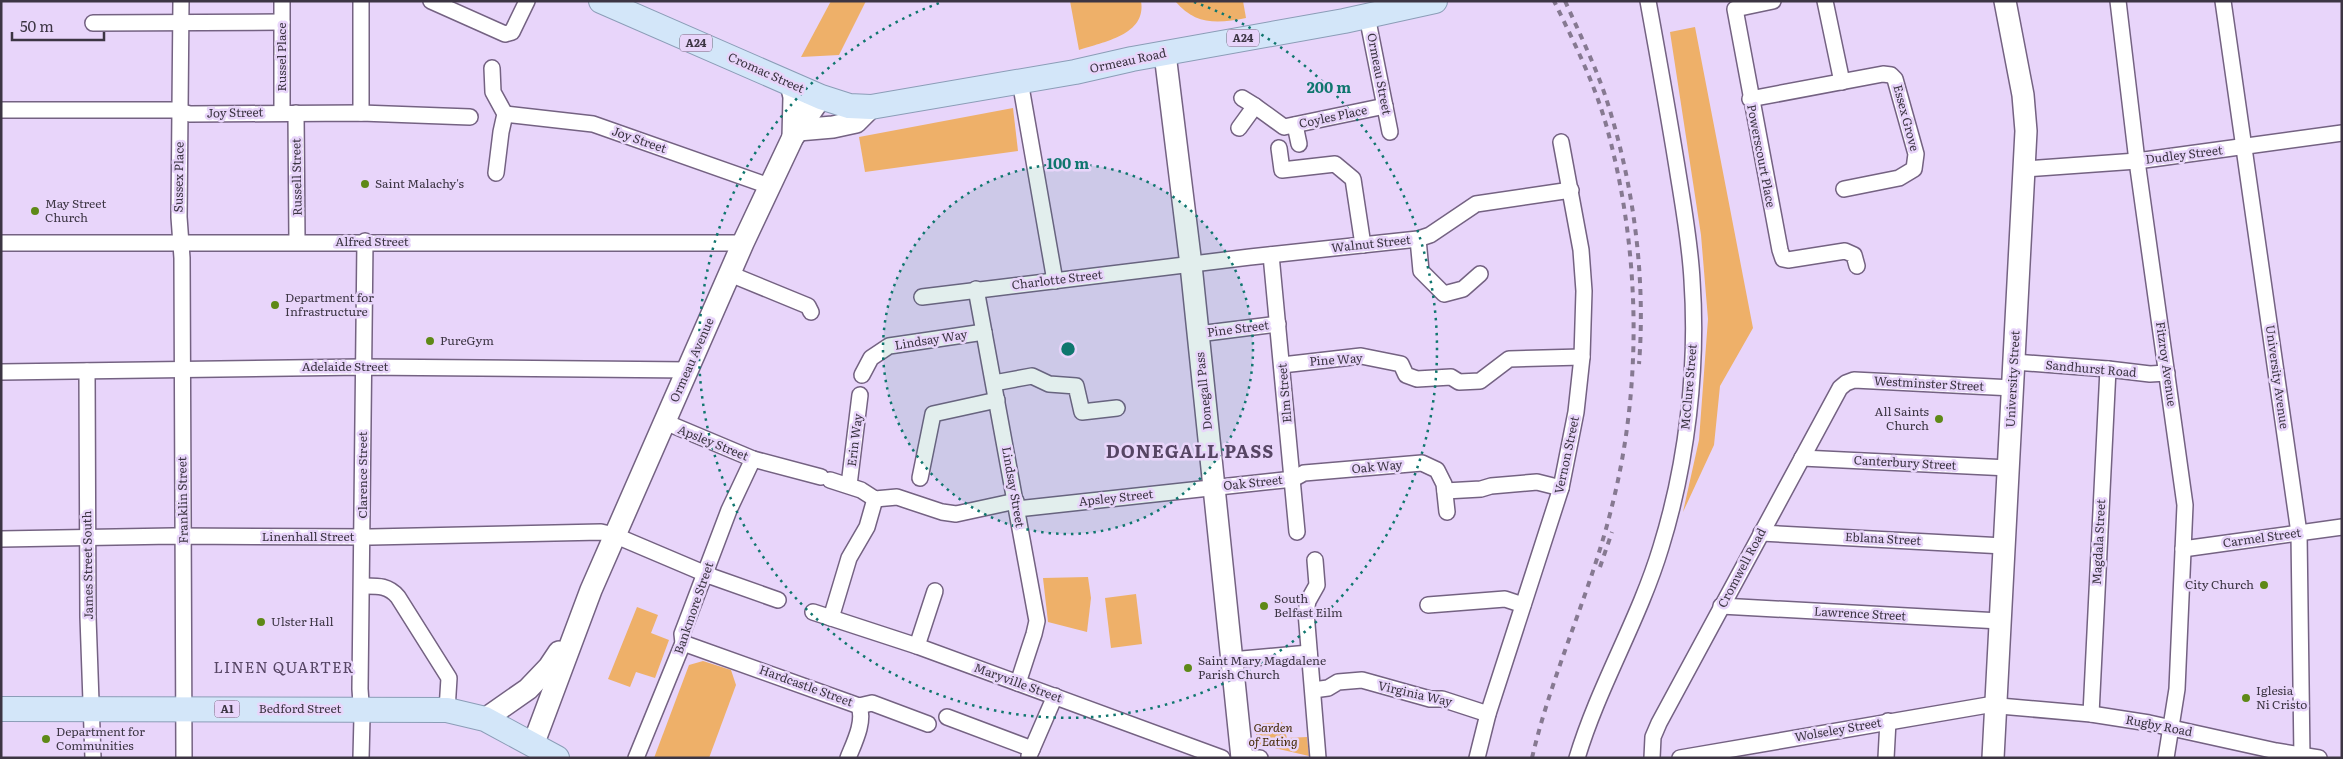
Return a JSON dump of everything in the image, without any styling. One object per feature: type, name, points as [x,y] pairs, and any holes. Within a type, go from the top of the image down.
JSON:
[{"type":"main road","name":"Cromac Street","points":[[602,1],[633,7],[821,97]]},
{"type":"main road","name":"Ormeau Road","points":[[821,97],[849,106],[871,107],[1166,54],[1367,16],[1435,1]]},
{"type":"main road","name":"Bedford Street","points":[[1,708],[92,710],[447,710],[484,719],[557,758]]},
{"type":"street","name":"Sussex Place","points":[[181,1],[179,217],[181,243]]},
{"type":"street","name":"Russel Place","points":[[282,1],[289,113]]},
{"type":"street","points":[[361,1],[361,113]]},
{"type":"street","points":[[431,1],[505,34],[512,32],[527,1]]},
{"type":"street","name":"McClure Street","points":[[1577,758],[1608,676],[1634,621],[1662,545],[1680,462],[1691,385],[1694,325],[1689,239],[1648,1]]},
{"type":"street","name":"Powerscourt Place","points":[[1773,1],[1735,9],[1750,99],[1780,250],[1784,259],[1795,260],[1845,251],[1854,255],[1857,266]]},
{"type":"street","points":[[1824,1],[1842,82]]},
{"type":"street","name":"University Street","points":[[1993,758],[2026,131],[2023,95],[2006,1]]},
{"type":"street","name":"Fitzroy Avenue","points":[[2118,1],[2137,161],[2185,505],[2177,689],[2166,758]]},
{"type":"street","name":"University Avenue","points":[[2222,1],[2298,533],[2302,756]]},
{"type":"street","name":"Ormeau Street","points":[[1367,16],[1390,132]]},
{"type":"street","points":[[93,23],[282,22]]},
{"type":"street","name":"Donegall Pass","points":[[1166,54],[1191,265],[1242,758]]},
{"type":"street","points":[[492,68],[493,92],[505,114],[496,173]]},
{"type":"street","name":"Essex Grove","points":[[1750,99],[1883,74],[1891,75],[1895,79],[1916,154],[1916,162],[1910,173],[1899,178],[1844,189]]},
{"type":"street","points":[[1020,81],[1055,281]]},
{"type":"street","points":[[791,84],[794,97],[795,134],[856,122],[871,107]]},
{"type":"street","name":"Ormeau Avenue","points":[[533,745],[574,629],[769,186],[795,134],[821,97]]},
{"type":"street","name":"Coyles Place","points":[[1242,98],[1284,127],[1385,106]]},
{"type":"street","points":[[1239,128],[1254,106]]},
{"type":"street","name":"Joy Street","points":[[1,110],[180,110],[190,114],[361,113],[470,118]]},
{"type":"street","name":"Russell Street","points":[[289,113],[298,242]]},
{"type":"street","name":"Joy Street","points":[[505,114],[593,124],[769,186]]},
{"type":"street","points":[[1295,125],[1299,144]]},
{"type":"street","name":"Dudley Street","points":[[2025,169],[2137,161],[2342,133]]},
{"type":"street","name":"Vernon Street","points":[[1477,758],[1488,714],[1561,488],[1576,412],[1582,357],[1584,292],[1581,250],[1561,142]]},
{"type":"street","points":[[1279,148],[1282,170],[1335,164],[1353,179],[1363,245]]},
{"type":"street","name":"Walnut Street","points":[[1191,265],[1271,254],[1418,239],[1430,235],[1476,204],[1571,190]]},
{"type":"street","points":[[1418,239],[1421,271],[1444,294],[1463,289],[1480,274]]},
{"type":"street","name":"Clarence Street","points":[[361,758],[362,367],[365,241]]},
{"type":"street","name":"Alfred Street","points":[[1,242],[744,243]]},
{"type":"street","name":"Franklin Street","points":[[181,243],[184,758]]},
{"type":"street","name":"Elm Street","points":[[1271,254],[1297,532]]},
{"type":"street","name":"Charlotte Street","points":[[922,296],[1191,265]]},
{"type":"street","points":[[730,274],[808,306],[811,312]]},
{"type":"street","name":"Lindsay Street","points":[[976,289],[1037,621],[1018,683]]},
{"type":"street","name":"Pine Street","points":[[1198,334],[1278,324]]},
{"type":"street","name":"Lindsay Way","points":[[862,374],[871,358],[889,346],[984,332]]},
{"type":"street","name":"Pine Way","points":[[1282,365],[1361,356],[1401,364],[1406,375],[1417,379],[1451,377],[1459,382],[1480,381],[1509,359],[1582,357]]},
{"type":"street","name":"Sandhurst Road","points":[[2014,362],[2150,374],[2167,373]]},
{"type":"street","name":"Adelaide Street","points":[[1,372],[181,368],[362,367],[689,370]]},
{"type":"street","name":"Magdala Street","points":[[2090,714],[2108,369]]},
{"type":"street","name":"James Street South","points":[[87,371],[87,539],[93,758]]},
{"type":"street","points":[[994,383],[1032,376],[1049,384],[1076,386],[1082,412],[1117,408]]},
{"type":"street","name":"Westminster Street","points":[[1846,383],[1854,380],[2013,388]]},
{"type":"street","name":"Cromwell Road","points":[[1652,758],[1652,737],[1658,722],[1840,388],[1846,383]]},
{"type":"street","name":"Erin Way","points":[[849,485],[860,395]]},
{"type":"street","points":[[920,478],[933,414],[997,400]]},
{"type":"street","name":"Apsley Street","points":[[665,422],[753,459],[849,485],[875,499],[897,497],[942,512],[956,514],[1017,505],[1214,487]]},
{"type":"street","name":"Canterbury Street","points":[[1802,458],[2009,468]]},
{"type":"street","name":"Bankmore Street","points":[[636,758],[683,643],[682,634],[704,573],[729,510],[753,459]]},
{"type":"street","name":"Oak Way","points":[[1293,479],[1304,472],[1422,463],[1437,470],[1444,484],[1447,512]]},
{"type":"street","name":"Oak Street","points":[[1214,487],[1293,479]]},
{"type":"street","points":[[1445,491],[1481,489],[1491,486],[1537,482],[1561,488]]},
{"type":"street","points":[[831,618],[848,558],[867,527],[875,499]]},
{"type":"street","name":"Carmel Street","points":[[2183,549],[2342,527]]},
{"type":"street","name":"Linenhall Street","points":[[1,539],[183,536],[363,537],[552,532],[602,532],[614,536]]},
{"type":"street","name":"Eblana Street","points":[[1761,533],[2004,546]]},
{"type":"street","points":[[614,536],[704,573],[778,600]]},
{"type":"street","points":[[1315,560],[1317,585],[1308,601],[1306,612],[1318,758]]},
{"type":"street","points":[[362,586],[384,587],[392,590],[398,597],[449,678],[447,710]]},
{"type":"street","points":[[917,646],[936,591]]},
{"type":"street","points":[[1428,605],[1505,599],[1523,605]]},
{"type":"street","name":"Lawrence Street","points":[[1721,606],[2000,621]]},
{"type":"street","name":"Maryville Street","points":[[814,612],[917,646],[1222,758]]},
{"type":"street","name":"Ormeau Avenue","points":[[484,719],[528,689],[549,667],[574,629]]},
{"type":"street","name":"Hardcastle Street","points":[[683,643],[859,706],[872,703],[928,724]]},
{"type":"street","points":[[1231,660],[1309,653]]},
{"type":"street","name":"Virginia Way","points":[[1313,690],[1328,688],[1338,682],[1362,680],[1430,699],[1442,699],[1488,714]]},
{"type":"street","points":[[947,717],[1030,753],[1055,696]]},
{"type":"street","name":"Wolseley Street","points":[[1680,758],[1752,752],[1888,721],[1988,705],[1996,706]]},
{"type":"street","points":[[848,758],[862,713],[859,706]]},
{"type":"street","name":"Rugby Road","points":[[1996,706],[2090,714],[2172,728],[2276,751],[2320,758]]},
{"type":"street","points":[[1886,758],[1888,721]]},
{"type":"street","points":[[1242,758],[1260,758]]},
{"type":"green space","points":[[831,1],[866,1],[839,55],[801,57]]},
{"type":"green space","points":[[1070,1],[1141,1],[1141,13],[1137,22],[1121,35],[1079,50]]},
{"type":"green space","points":[[1175,1],[1243,1],[1246,18],[1216,22],[1207,21],[1190,15]]},
{"type":"green space","points":[[1695,27],[1753,328],[1720,386],[1714,445],[1683,512],[1699,440],[1708,319],[1701,235],[1670,32]]},
{"type":"green space","points":[[1013,108],[1018,151],[865,172],[859,137]]},
{"type":"green space","points":[[1088,577],[1091,598],[1087,632],[1048,622],[1043,578]]},
{"type":"green space","points":[[1136,594],[1142,644],[1111,648],[1105,598]]},
{"type":"green space","points":[[637,607],[658,615],[651,633],[669,640],[655,678],[636,672],[630,687],[608,679]]},
{"type":"green space","points":[[703,661],[731,670],[736,685],[709,758],[654,758],[689,665]]},
{"type":"green space","name":"Garden of Eating","points":[[1282,722],[1287,738],[1307,737],[1309,756],[1257,744],[1255,724]]},
{"type":"railway","points":[[1532,758],[1550,694],[1593,570],[1612,506],[1622,460],[1633,365],[1634,317],[1631,269],[1626,221],[1618,174],[1607,128],[1596,95],[1584,63],[1554,1]]},
{"type":"railway","points":[[1565,1],[1601,83],[1615,127],[1630,194],[1639,262],[1641,296],[1639,364]]},
{"type":"railway","points":[[1600,567],[1612,532]]},
{"type":"place","name":"Saint Malachy's","points":[[365,184]]},
{"type":"place","name":"May Street Church","points":[[35,211]]},
{"type":"place","name":"Department for Infrastructure","points":[[275,305]]},
{"type":"place","name":"PureGym","points":[[430,341]]},
{"type":"place","name":"All Saints Church","points":[[1939,419]]},
{"type":"place","name":"City Church","points":[[2264,585]]},
{"type":"place","name":"South Belfast Eilm","points":[[1264,606]]},
{"type":"place","name":"Ulster Hall","points":[[261,622]]},
{"type":"place","name":"Saint Mary Magdalene Parish Church","points":[[1188,668]]},
{"type":"place","name":"Iglesia Ni Cristo","points":[[2246,698]]},
{"type":"place","name":"Department for Communities","points":[[46,739]]},
{"type":"district","name":"DONEGALL PASS","points":[[1190,452]]},
{"type":"district","name":"LINEN QUARTER","points":[[284,668]]}]
